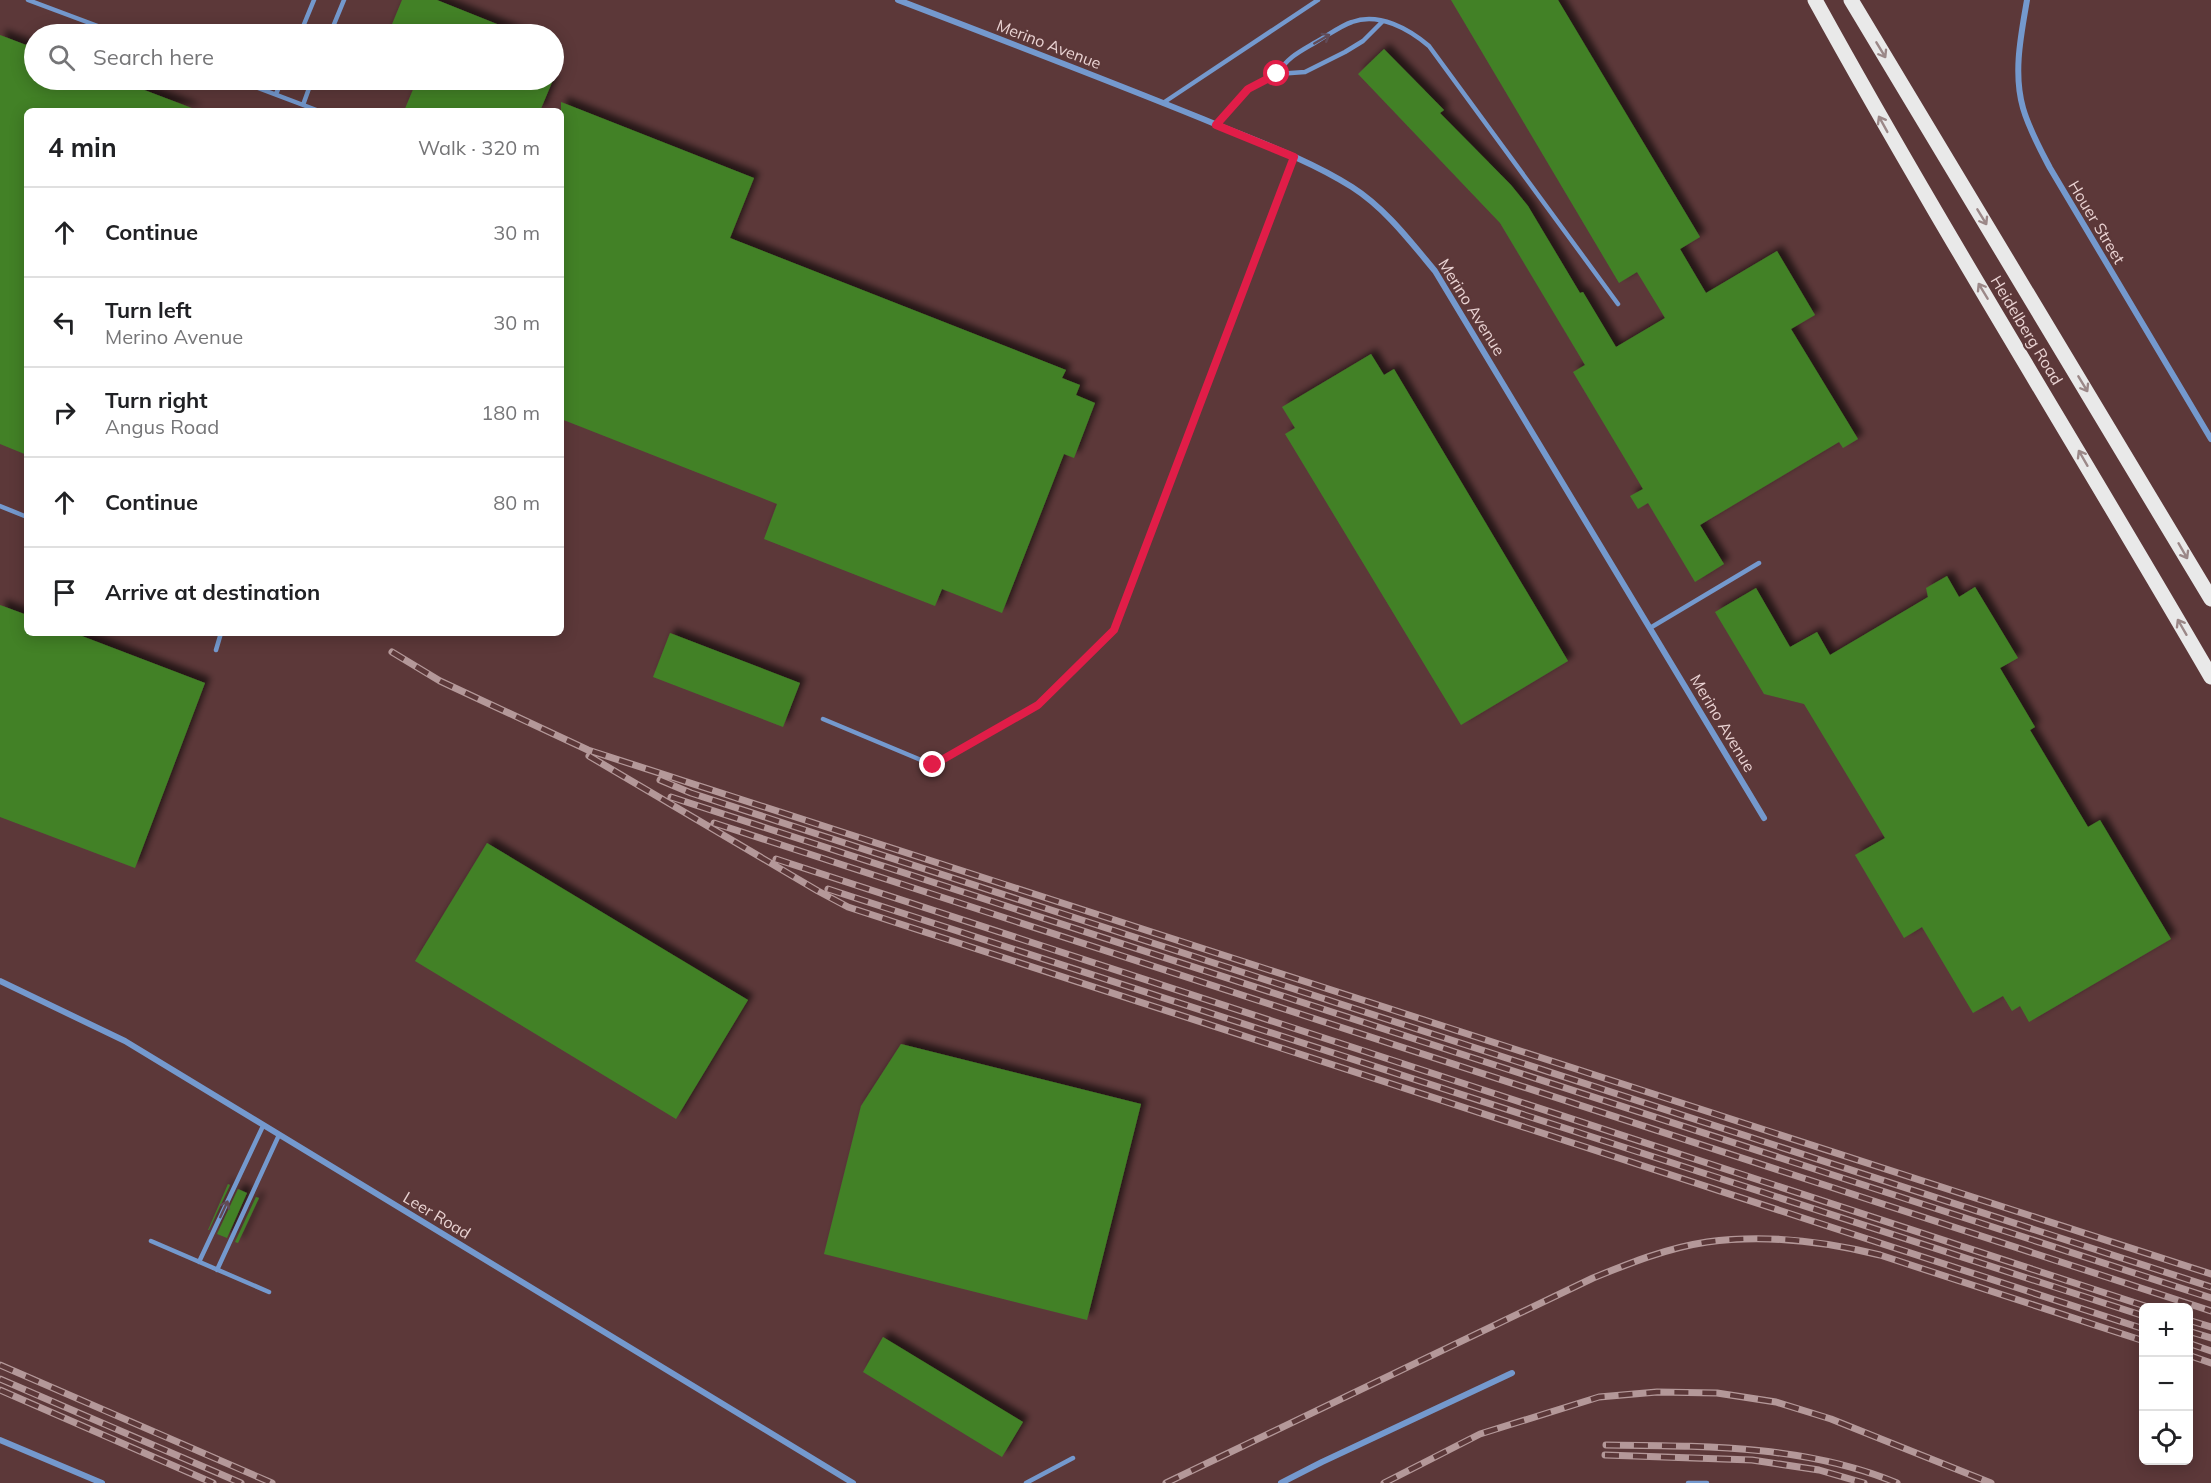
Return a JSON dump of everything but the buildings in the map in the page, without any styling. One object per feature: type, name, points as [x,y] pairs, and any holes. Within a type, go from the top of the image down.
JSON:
[{"type":"main road","name":"Heidelberg Road","points":[[1815,0],[1894,143],[2013,339],[2211,677]]},
{"type":"main road","name":"Heidelberg Road","points":[[1851,0],[2211,600]]},
{"type":"street","name":"Merino Avenue","points":[[898,0],[1163,103],[1294,157],[1353,187],[1376,205],[1404,233],[1435,271],[1764,818]]},
{"type":"street","name":"Houer Street","points":[[2027,0],[2019,50],[2018,79],[2023,106],[2034,137],[2050,168],[2211,439]]},
{"type":"street","points":[[1114,630],[1294,157]]},
{"type":"street","name":"Leer Road","points":[[0,981],[125,1041],[853,1483]]},
{"type":"street","points":[[1281,1483],[1512,1373]]},
{"type":"street","points":[[0,1440],[102,1483]]},
{"type":"lane","points":[[28,0],[92,24]]},
{"type":"lane","points":[[304,24],[314,0]]},
{"type":"lane","points":[[334,24],[344,0]]},
{"type":"lane","points":[[1163,103],[1318,0]]},
{"type":"lane","points":[[1277,74],[1288,58],[1351,22],[1364,19],[1383,21],[1403,28],[1429,46],[1618,304]]},
{"type":"lane","points":[[1216,125],[1248,89],[1277,74],[1305,72],[1316,67],[1363,41],[1383,21]]},
{"type":"lane","points":[[265,90],[311,108]]},
{"type":"lane","points":[[276,94],[278,90]]},
{"type":"lane","points":[[303,105],[308,90]]},
{"type":"lane","points":[[0,507],[24,516]]},
{"type":"lane","points":[[1650,628],[1759,562]]},
{"type":"lane","points":[[823,719],[933,765],[1038,705],[1114,630]]},
{"type":"lane","points":[[216,650],[221,636]]},
{"type":"lane","points":[[199,1262],[263,1126]]},
{"type":"lane","points":[[217,1270],[279,1135]]},
{"type":"lane","points":[[151,1241],[268,1292]]},
{"type":"lane","points":[[1026,1483],[1073,1458]]},
{"type":"lane","points":[[1688,1483],[1707,1483]]},
{"type":"railway","points":[[392,652],[440,681],[588,750],[2211,1274]]},
{"type":"railway","points":[[589,756],[848,907],[2139,1327]]},
{"type":"railway","points":[[660,780],[691,793],[2211,1287]]},
{"type":"railway","points":[[671,797],[2211,1298]]},
{"type":"railway","points":[[714,823],[2211,1311]]},
{"type":"railway","points":[[776,859],[2139,1304]]},
{"type":"railway","points":[[828,889],[2139,1314]]},
{"type":"railway","points":[[1166,1483],[1593,1278],[1663,1252],[1707,1242],[1750,1239],[1794,1240],[1859,1250],[2139,1339]]},
{"type":"railway","points":[[2193,1322],[2211,1327]]},
{"type":"railway","points":[[2193,1333],[2211,1338]]},
{"type":"railway","points":[[2193,1345],[2211,1351]]},
{"type":"railway","points":[[2193,1357],[2211,1363]]},
{"type":"railway","points":[[0,1365],[272,1483]]},
{"type":"railway","points":[[0,1379],[241,1483]]},
{"type":"railway","points":[[0,1390],[213,1483]]},
{"type":"railway","points":[[1384,1483],[1480,1434],[1599,1397],[1657,1392],[1717,1393],[1776,1402],[1831,1419],[1991,1483]]},
{"type":"railway","points":[[1606,1445],[1754,1450],[1826,1461],[1862,1470],[1897,1483]]},
{"type":"railway","points":[[1605,1455],[1752,1460],[1819,1470],[1864,1483]]},
{"type":"route","points":[[933,765],[1038,705],[1114,630],[1294,157],[1216,125],[1248,89],[1277,74]]}]
